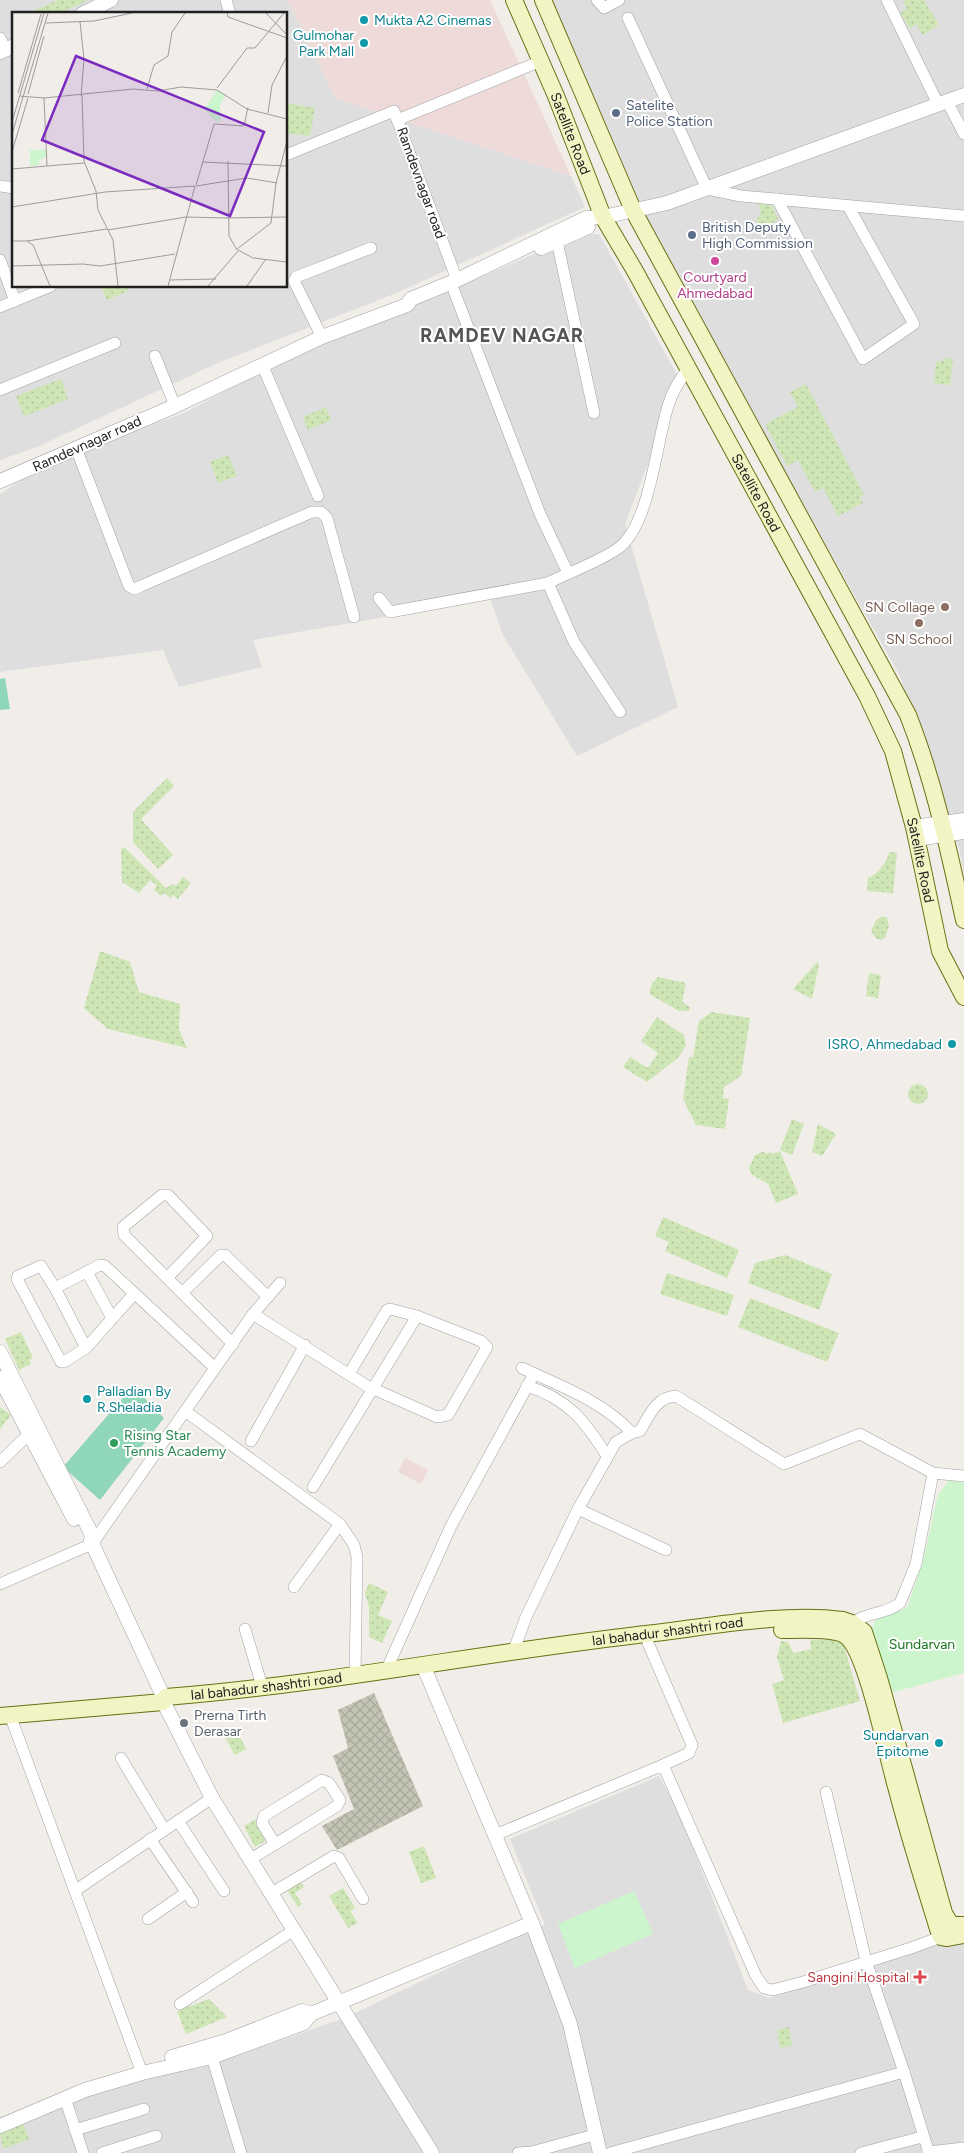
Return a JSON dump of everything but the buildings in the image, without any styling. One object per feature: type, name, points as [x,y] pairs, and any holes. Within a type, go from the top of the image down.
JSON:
[{"type":"main road","name":"Satellite Road","points":[[514,0],[541,61],[603,217],[635,270],[687,370],[867,696],[893,751],[916,833],[940,951],[964,997]]},
{"type":"main road","name":"Satellite Road","points":[[543,0],[633,210],[908,715],[922,750],[944,828],[964,920]]},
{"type":"main road","name":"lal bahadur shashtri road","points":[[3,1713],[164,1699],[386,1671],[425,1670],[514,1650],[762,1620],[832,1618],[849,1628]]},
{"type":"main road","points":[[164,1699],[220,1699],[425,1670],[727,1633],[849,1628],[864,1632],[879,1678],[944,1912],[955,1930]]},
{"type":"street","points":[[86,12],[110,0]]},
{"type":"street","points":[[597,0],[604,8],[620,0]]},
{"type":"street","points":[[887,0],[943,102],[964,134]]},
{"type":"street","points":[[628,18],[707,189],[741,196],[964,216]]},
{"type":"street","points":[[397,120],[541,61]]},
{"type":"street","name":"Ramdevnagar road","points":[[0,481],[175,406],[322,337],[407,305],[416,307],[586,218],[603,217],[667,203],[964,95]]},
{"type":"street","name":"Ramdevnagar road","points":[[288,155],[394,111],[456,285]]},
{"type":"street","points":[[777,199],[863,359],[914,324],[848,206]]},
{"type":"street","name":"Ramdevnagar road","points":[[456,285],[590,226],[603,217]]},
{"type":"street","points":[[556,241],[594,412]]},
{"type":"street","points":[[322,337],[295,285],[296,277],[371,248]]},
{"type":"street","points":[[0,260],[15,301]]},
{"type":"street","points":[[456,285],[540,514],[568,573]]},
{"type":"street","points":[[0,307],[47,288]]},
{"type":"street","points":[[0,390],[115,343]]},
{"type":"street","points":[[155,356],[175,406]]},
{"type":"street","points":[[262,364],[318,496]]},
{"type":"street","points":[[379,598],[390,612],[548,583],[620,547],[631,533],[644,506],[669,403],[677,384],[687,370]]},
{"type":"street","points":[[76,448],[129,586],[135,589],[312,512],[321,512],[327,518],[354,617]]},
{"type":"street","points":[[548,583],[574,642],[620,712]]},
{"type":"street","points":[[916,833],[944,828],[964,820]]},
{"type":"street","points":[[944,828],[964,832]]},
{"type":"street","points":[[167,1278],[207,1236],[168,1195],[162,1195],[123,1227],[124,1235],[167,1278],[233,1344]]},
{"type":"street","points":[[182,1293],[221,1255],[225,1255],[268,1297]]},
{"type":"street","points":[[86,1348],[55,1288],[41,1266],[18,1276],[17,1279],[61,1362],[86,1348],[134,1294]]},
{"type":"street","points":[[55,1288],[100,1266],[105,1266],[215,1368]]},
{"type":"street","points":[[87,1272],[112,1318]]},
{"type":"street","points":[[0,1584],[91,1542],[253,1314],[280,1283]]},
{"type":"street","points":[[253,1314],[305,1345],[367,1386],[374,1387],[437,1417],[448,1415],[487,1350],[486,1345],[481,1341],[417,1316],[390,1309],[387,1310],[349,1374]]},
{"type":"street","points":[[313,1488],[417,1316]]},
{"type":"street","points":[[251,1441],[305,1345]]},
{"type":"street","points":[[0,1352],[92,1535],[91,1542],[212,1798],[432,2153]]},
{"type":"street","points":[[522,1368],[599,1405],[617,1417],[632,1433]]},
{"type":"street","points":[[386,1671],[451,1526],[534,1374]]},
{"type":"street","points":[[0,1378],[28,1435],[84,1538],[91,1542]]},
{"type":"street","points":[[528,1386],[555,1397],[569,1406],[585,1424],[607,1456]]},
{"type":"street","points":[[514,1650],[526,1617],[578,1510],[607,1456],[616,1442],[632,1433],[640,1431],[655,1406],[668,1396],[676,1396],[784,1464],[860,1434],[933,1473],[964,1476]]},
{"type":"street","points":[[185,1411],[340,1524],[351,1539],[357,1557],[356,1675]]},
{"type":"street","points":[[0,1462],[28,1435]]},
{"type":"street","points":[[849,1628],[867,1616],[895,1608],[900,1603],[916,1564],[933,1473]]},
{"type":"street","points":[[578,1510],[666,1550]]},
{"type":"street","points":[[294,1587],[340,1524]]},
{"type":"street","points":[[245,1629],[262,1686]]},
{"type":"street","points":[[495,1835],[689,1753],[692,1745],[648,1643]]},
{"type":"street","points":[[425,1670],[532,1923],[570,2024],[594,2135],[600,2153]]},
{"type":"street","points":[[3,1713],[76,1890],[138,2058],[140,2069]]},
{"type":"street","points":[[121,1758],[164,1829]]},
{"type":"street","points":[[663,1765],[756,1976],[764,1988],[773,1990],[955,1930]]},
{"type":"street","points":[[251,1859],[337,1806],[340,1800],[329,1784],[322,1780],[264,1816],[262,1823],[275,1844]]},
{"type":"street","points":[[826,1792],[866,1960],[904,2072],[928,2152],[964,2148]]},
{"type":"street","points":[[76,1890],[212,1798]]},
{"type":"street","points":[[178,1821],[224,1891]]},
{"type":"street","points":[[148,1919],[190,1897],[150,1839]]},
{"type":"street","points":[[272,1893],[334,1856],[339,1858],[364,1899]]},
{"type":"street","points":[[0,2126],[140,2069],[212,2056],[304,2023],[311,2014],[532,1923]]},
{"type":"street","points":[[180,2004],[294,1930]]},
{"type":"street","points":[[0,2117],[54,2092],[140,2069],[226,2041],[302,2011],[311,2014]]},
{"type":"street","points":[[212,2056],[241,2153]]},
{"type":"street","points":[[610,2153],[904,2072]]},
{"type":"street","points":[[65,2098],[83,2153]]},
{"type":"street","points":[[75,2130],[144,2109]]},
{"type":"street","points":[[518,2153],[532,2152],[594,2135]]},
{"type":"street","points":[[102,2153],[156,2136]]},
{"type":"street","points":[[863,2153],[922,2136]]},
{"type":"shaded area","points":[[0,0],[288,0],[335,98],[571,176],[585,207],[394,294],[220,362],[37,447],[0,460]]},
{"type":"shaded area","points":[[288,0],[490,0],[571,176],[335,98]]},
{"type":"shaded area","points":[[540,0],[964,0],[964,875],[959,848],[899,674],[684,293]]},
{"type":"shaded area","points":[[581,234],[599,234],[680,380],[625,524],[678,707],[577,756],[503,635],[490,599],[253,640],[262,667],[179,687],[163,650],[0,672],[0,494],[24,478],[77,451],[182,414],[275,365]]},
{"type":"shaded area","points":[[405,1458],[428,1470],[421,1484],[398,1472]]},
{"type":"shaded area","points":[[374,1693],[423,1806],[337,1850],[322,1826],[354,1809],[333,1756],[348,1748],[338,1710]]},
{"type":"shaded area","points":[[659,1776],[679,1812],[748,1990],[769,1998],[897,1954],[964,1939],[964,2153],[0,2153],[0,2128],[147,2072],[200,2068],[345,2018],[521,1933],[545,1925],[510,1839]]},
{"type":"green space","points":[[58,0],[86,1],[62,12],[36,12],[35,10]]},
{"type":"green space","points":[[906,0],[924,0],[939,25],[923,35],[916,24],[910,28],[900,13],[907,9],[903,2]]},
{"type":"green space","points":[[288,103],[315,108],[310,136],[288,133]]},
{"type":"green space","points":[[758,203],[772,206],[778,219],[767,229],[756,223],[761,211]]},
{"type":"green space","points":[[102,288],[128,288],[128,291],[107,300]]},
{"type":"green space","points":[[943,358],[953,359],[950,385],[934,383],[936,361],[942,362]]},
{"type":"green space","points":[[61,379],[68,399],[24,416],[16,396]]},
{"type":"green space","points":[[806,384],[864,495],[860,497],[863,503],[838,516],[823,488],[815,492],[798,460],[787,466],[765,424],[798,407],[790,392]]},
{"type":"green space","points":[[326,407],[331,420],[308,430],[303,417]]},
{"type":"green space","points":[[228,455],[237,476],[218,483],[210,462]]},
{"type":"green space","points":[[5,678],[10,709],[0,710],[0,679]]},
{"type":"green space","points":[[167,778],[174,786],[141,819],[173,855],[158,869],[133,842],[133,812]]},
{"type":"green space","points":[[124,847],[166,888],[173,884],[176,886],[183,877],[191,883],[178,899],[173,895],[171,898],[163,893],[161,896],[154,890],[157,886],[150,880],[139,893],[122,882],[121,849]]},
{"type":"green space","points":[[890,852],[897,853],[893,893],[867,891],[868,878],[881,868]]},
{"type":"green space","points":[[883,916],[887,918],[889,926],[885,938],[880,940],[871,931],[876,920]]},
{"type":"green space","points":[[100,951],[130,962],[139,992],[180,1004],[179,1029],[187,1048],[108,1029],[84,1008]]},
{"type":"green space","points":[[817,962],[819,964],[812,999],[793,989]]},
{"type":"green space","points":[[869,973],[881,975],[878,998],[866,996]]},
{"type":"green space","points":[[658,977],[686,983],[682,1002],[690,1007],[689,1011],[679,1011],[649,994],[652,984]]},
{"type":"green space","points":[[712,1012],[750,1018],[741,1076],[724,1087],[723,1098],[729,1099],[725,1129],[696,1125],[683,1099],[689,1057],[693,1057],[699,1021]]},
{"type":"green space","points":[[657,1017],[684,1035],[686,1045],[679,1057],[647,1082],[623,1067],[630,1057],[648,1068],[658,1053],[641,1041]]},
{"type":"green space","points":[[918,1084],[925,1087],[928,1094],[925,1101],[918,1104],[911,1101],[908,1094],[911,1087]]},
{"type":"green space","points":[[792,1119],[804,1124],[792,1155],[780,1150]]},
{"type":"green space","points":[[818,1124],[836,1134],[822,1156],[812,1152]]},
{"type":"green space","points":[[765,1151],[766,1154],[771,1152],[772,1154],[780,1151],[798,1194],[776,1203],[768,1184],[751,1174],[749,1168],[755,1155]]},
{"type":"green space","points":[[663,1217],[739,1250],[727,1278],[665,1251],[669,1242],[655,1236]]},
{"type":"green space","points":[[785,1255],[832,1274],[819,1310],[748,1283],[755,1263]]},
{"type":"green space","points":[[667,1273],[734,1295],[727,1316],[660,1294]]},
{"type":"green space","points":[[750,1298],[839,1333],[827,1362],[738,1327]]},
{"type":"green space","points":[[21,1332],[33,1358],[29,1360],[31,1364],[19,1370],[5,1339]]},
{"type":"green space","name":"Rising Star Tennis Academy","points":[[133,1386],[164,1418],[100,1500],[63,1467]]},
{"type":"green space","points":[[0,1407],[11,1415],[0,1429]]},
{"type":"green space","name":"Sundarvan","points":[[949,1480],[964,1483],[964,1673],[890,1693],[872,1629],[877,1616],[907,1608],[922,1565],[938,1495]]},
{"type":"green space","points":[[369,1583],[388,1592],[378,1615],[392,1621],[382,1643],[369,1637],[369,1607],[365,1593]]},
{"type":"green space","points":[[842,1639],[860,1701],[783,1723],[772,1684],[784,1680],[777,1657],[781,1641],[788,1642],[793,1653],[811,1649],[810,1640]]},
{"type":"green space","points":[[237,1731],[246,1749],[235,1755],[225,1737]]},
{"type":"green space","points":[[256,1819],[267,1840],[255,1847],[244,1826]]},
{"type":"green space","points":[[424,1846],[436,1878],[421,1883],[409,1852]]},
{"type":"green space","points":[[299,1879],[304,1887],[295,1893],[302,1904],[298,1907],[285,1887]]},
{"type":"green space","points":[[343,1888],[355,1908],[350,1911],[358,1923],[348,1928],[329,1896]]},
{"type":"green space","points":[[634,1891],[653,1934],[575,1968],[558,1924]]},
{"type":"green space","points":[[209,1999],[227,2017],[186,2034],[177,2011]]},
{"type":"green space","points":[[789,2027],[792,2046],[780,2048],[777,2030]]},
{"type":"green space","points":[[23,2123],[29,2139],[3,2149],[0,2132]]},
{"type":"place","name":"Mukta A2 Cinemas","points":[[364,20]]},
{"type":"place","name":"Gulmohar Park Mall","points":[[364,43]]},
{"type":"place","name":"Satelite Police Station","points":[[616,113]]},
{"type":"place","name":"British Deputy High Commission","points":[[692,235]]},
{"type":"place","name":"Courtyard Ahmedabad","points":[[715,261]]},
{"type":"place","name":"SN Collage","points":[[945,607]]},
{"type":"place","name":"SN School","points":[[919,623]]},
{"type":"place","name":"ISRO, Ahmedabad","points":[[952,1044]]},
{"type":"place","name":"Palladian By R.Sheladia","points":[[87,1399]]},
{"type":"place","name":"Rising Star Tennis Academy","points":[[114,1443]]},
{"type":"place","name":"Prerna Tirth Derasar","points":[[184,1723]]},
{"type":"place","name":"Sundarvan Epitome","points":[[939,1743]]},
{"type":"place","name":"Sangini Hospital","points":[[920,1977]]},
{"type":"district","name":"RAMDEV NAGAR","points":[[502,335]]}]
